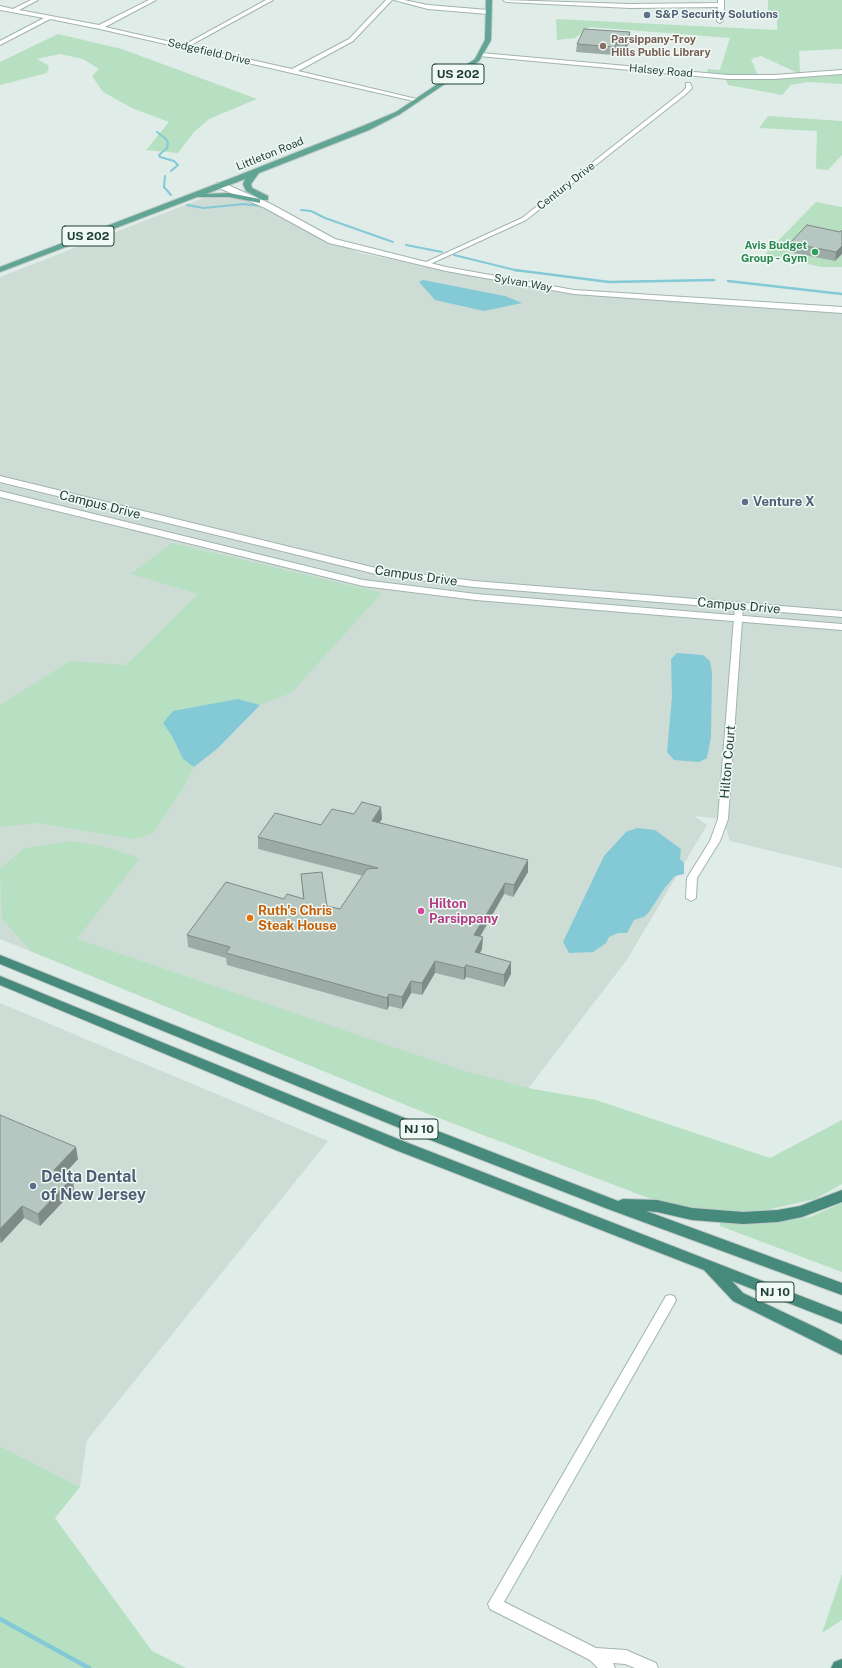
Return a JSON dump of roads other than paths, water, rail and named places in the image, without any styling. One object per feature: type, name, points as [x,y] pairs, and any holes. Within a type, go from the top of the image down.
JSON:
[{"type":"highway","name":"NJ 10","points":[[0,959],[407,1125],[613,1205],[842,1289]]},
{"type":"highway","name":"NJ 10","points":[[0,980],[293,1103],[842,1318]]},
{"type":"highway","points":[[613,1205],[657,1206],[692,1214],[743,1218],[778,1216],[802,1211],[842,1196]]},
{"type":"highway","points":[[708,1266],[738,1297],[816,1334],[842,1349]]},
{"type":"main road","name":"Littleton Road","points":[[0,270],[258,171],[366,128],[398,113],[466,69],[481,55],[488,40],[489,0]]},
{"type":"main road","points":[[258,171],[248,180],[247,184],[249,189],[261,199]]},
{"type":"main road","points":[[189,197],[229,195],[261,199]]},
{"type":"street","points":[[15,10],[35,0]]},
{"type":"street","points":[[100,27],[153,0]]},
{"type":"street","points":[[185,46],[270,0]]},
{"type":"street","points":[[292,72],[351,40],[389,0]]},
{"type":"street","points":[[396,0],[428,7],[488,12]]},
{"type":"street","points":[[506,0],[630,6],[721,2],[720,21]]},
{"type":"street","name":"Sedgefield Drive","points":[[0,8],[100,27],[418,100]]},
{"type":"street","points":[[0,43],[50,17]]},
{"type":"street","name":"Halsey Road","points":[[481,55],[728,77],[774,77],[842,72]]},
{"type":"street","name":"Century Drive","points":[[430,262],[524,219],[684,93],[689,88],[688,84]]},
{"type":"street","name":"Sylvan Way","points":[[229,182],[332,241],[371,252],[570,286],[842,305]]},
{"type":"street","name":"Sylvan Way","points":[[220,185],[261,199]]},
{"type":"street","name":"Sylvan Way","points":[[430,262],[574,292],[842,310]]},
{"type":"street","name":"Campus Drive","points":[[0,479],[380,572],[474,584],[842,614]]},
{"type":"street","name":"Campus Drive","points":[[0,494],[373,585],[476,597],[842,627]]},
{"type":"street","name":"Hilton Court","points":[[691,898],[692,878],[715,840],[723,819],[739,606]]},
{"type":"street","points":[[608,1668],[595,1655],[495,1604],[520,1563],[670,1300]]},
{"type":"street","points":[[595,1655],[626,1657],[651,1668]]},
{"type":"water","points":[[423,280],[505,296],[522,303],[484,311],[435,300],[419,282]]},
{"type":"water","points":[[677,653],[703,655],[710,661],[712,673],[711,737],[707,758],[699,762],[674,760],[667,752],[672,696],[671,659]]},
{"type":"water","points":[[238,699],[260,705],[218,748],[194,767],[183,759],[172,736],[163,723],[173,711]]},
{"type":"water","points":[[637,828],[655,830],[681,849],[680,859],[684,863],[684,874],[675,876],[664,889],[649,912],[644,917],[634,920],[627,933],[618,933],[609,937],[606,943],[593,952],[569,953],[563,942],[604,856],[626,832]]},
{"type":"waterway","points":[[157,132],[166,139],[168,143],[167,148],[159,155],[160,157],[174,161],[178,165],[171,171]]},
{"type":"waterway","points":[[165,176],[164,187],[171,195]]},
{"type":"waterway","points":[[187,205],[204,208],[243,204],[262,206]]},
{"type":"waterway","points":[[301,210],[311,211],[325,218],[393,242]]},
{"type":"waterway","points":[[406,245],[442,252]]},
{"type":"waterway","points":[[454,255],[519,271]]},
{"type":"waterway","points":[[515,270],[609,282],[714,280]]},
{"type":"waterway","points":[[728,281],[842,294]]},
{"type":"waterway","points":[[0,1619],[89,1668]]},
{"type":"place","name":"S&P Security Solutions","points":[[647,15]]},
{"type":"place","name":"Parsippany-Troy Hills Public Library","points":[[603,46]]},
{"type":"place","name":"Avis Budget Group - Gym","points":[[815,252]]},
{"type":"place","name":"Venture X","points":[[745,502]]},
{"type":"place","name":"Hilton Parsippany","points":[[421,911]]},
{"type":"place","name":"Ruth's Chris Steak House","points":[[250,918]]},
{"type":"place","name":"Delta Dental of New Jersey","points":[[33,1186]]}]
